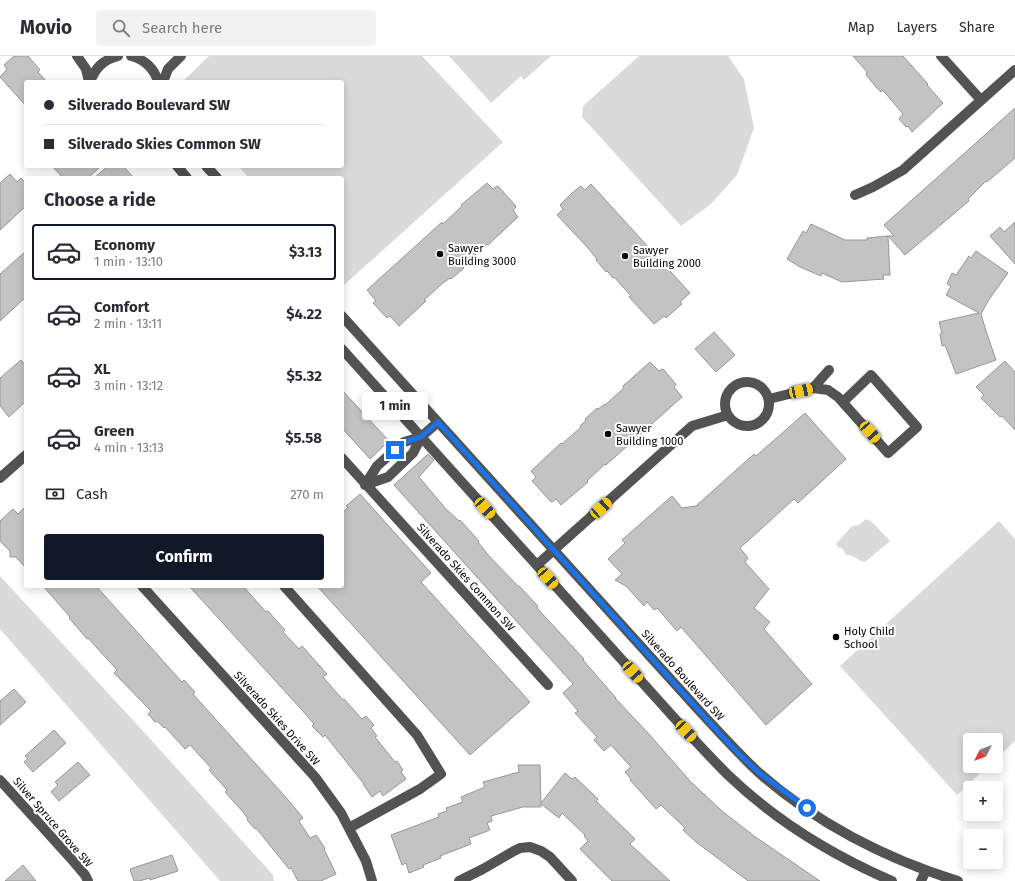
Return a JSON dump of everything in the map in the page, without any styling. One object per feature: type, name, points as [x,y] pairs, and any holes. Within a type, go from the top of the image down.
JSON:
[{"type":"street","points":[[77,56],[86,69],[89,80]]},
{"type":"street","points":[[90,80],[93,72],[101,64],[110,58],[118,56]]},
{"type":"street","points":[[134,56],[145,62],[152,69],[157,80]]},
{"type":"street","points":[[164,80],[168,69],[181,56]]},
{"type":"street","points":[[940,56],[981,100]]},
{"type":"street","points":[[855,195],[873,187],[903,170],[1015,70]]},
{"type":"street","points":[[179,168],[185,176]]},
{"type":"street","points":[[208,168],[215,176]]},
{"type":"street","name":"Silverado Boulevard SW","points":[[344,318],[730,745],[758,772],[818,816],[844,832],[884,853],[958,881]]},
{"type":"street","points":[[344,351],[706,752],[737,783],[765,807],[803,834],[868,871],[892,881]]},
{"type":"street","points":[[813,388],[828,370]]},
{"type":"street","points":[[769,399],[813,388],[828,390],[838,397],[842,402],[888,453],[918,427],[871,375],[842,402]]},
{"type":"street","points":[[745,382],[752,382],[760,385],[765,390],[769,399],[769,411],[765,418],[760,423],[753,426],[738,425],[732,421],[725,408],[727,394],[738,384],[745,382]]},
{"type":"street","points":[[537,566],[692,426],[728,415]]},
{"type":"street","points":[[365,485],[388,477],[413,453],[421,437],[438,422]]},
{"type":"street","points":[[365,485],[377,466],[404,442],[421,437]]},
{"type":"street","points":[[0,478],[24,458]]},
{"type":"street","name":"Silverado Skies Common SW","points":[[344,460],[548,685]]},
{"type":"street","name":"Silverado Skies Drive SW","points":[[144,588],[315,776],[341,813],[366,861],[372,881]]},
{"type":"street","points":[[286,588],[417,735],[441,774],[420,789],[349,828]]},
{"type":"street","name":"Silver Spruce Grove SW","points":[[0,780],[74,862],[88,881]]},
{"type":"street","points":[[459,881],[520,848],[530,848],[541,851],[550,857],[572,881]]},
{"type":"street","points":[[921,881],[926,870]]},
{"type":"shaded area","points":[[209,56],[422,56],[503,142],[344,285],[344,176],[247,176],[240,168],[344,168],[344,80],[184,80]]},
{"type":"shaded area","points":[[449,56],[551,56],[524,80],[521,76],[491,103]]},
{"type":"shaded area","points":[[639,56],[728,56],[744,79],[754,128],[737,175],[711,204],[681,226],[582,117],[583,106]]},
{"type":"shaded area","points":[[866,519],[872,522],[890,541],[865,562],[846,555],[841,547],[839,548],[836,544],[852,526],[859,525]]},
{"type":"shaded area","points":[[999,521],[1015,539],[1015,741],[1003,752],[1003,733],[963,733],[963,773],[981,773],[972,781],[963,781],[963,789],[957,795],[840,666]]},
{"type":"shaded area","points":[[0,576],[273,875],[274,881],[220,881],[0,629]]},
{"type":"building","points":[[14,56],[28,56],[40,70],[38,72],[45,80],[24,80],[24,104],[0,77],[7,69],[4,65]]},
{"type":"building","points":[[853,56],[903,56],[943,103],[912,132],[908,126],[906,127],[899,119],[903,114],[882,90],[881,92],[876,87],[866,75],[867,72]]},
{"type":"building","points":[[1015,108],[1015,158],[987,182],[986,181],[968,199],[969,201],[905,255],[888,236],[894,236],[884,225]]},
{"type":"building","points":[[54,168],[99,168],[90,176],[61,176]]},
{"type":"building","points":[[106,168],[125,168],[132,176],[96,176]]},
{"type":"building","points":[[10,174],[17,182],[21,178],[24,182],[24,208],[0,230],[0,183]]},
{"type":"building","name":"Sawyer Building 3000","points":[[487,183],[493,189],[497,186],[499,187],[515,205],[516,207],[513,210],[518,217],[488,245],[487,244],[468,261],[463,267],[464,268],[451,279],[450,278],[443,283],[424,300],[426,301],[399,326],[390,316],[387,318],[373,303],[376,301],[367,290],[442,222],[443,224],[462,206],[461,205]]},
{"type":"building","name":"Sawyer Building 2000","points":[[591,184],[690,293],[680,302],[682,304],[666,318],[664,316],[654,324],[629,297],[631,296],[614,277],[613,278],[607,271],[606,272],[588,248],[557,215],[563,209],[560,205],[572,193],[581,186],[585,190]]},
{"type":"building","points":[[1015,222],[1015,264],[990,236],[1000,227],[1004,232]]},
{"type":"building","points":[[811,224],[845,240],[867,240],[867,238],[888,236],[890,275],[883,275],[884,279],[842,282],[822,273],[821,276],[800,267],[787,259],[803,231],[806,233]]},
{"type":"building","points":[[976,251],[1008,273],[988,301],[981,314],[996,360],[956,374],[945,345],[942,346],[940,334],[942,333],[939,322],[979,313],[946,295],[951,286],[947,284],[952,273],[956,275],[969,256],[971,258]]},
{"type":"building","points":[[24,253],[24,299],[0,321],[0,274]]},
{"type":"building","points":[[714,332],[735,355],[716,372],[695,349]]},
{"type":"building","points":[[21,360],[24,364],[24,403],[9,417],[0,406],[0,378]]},
{"type":"building","points":[[1005,361],[1015,372],[1015,430],[1002,416],[1000,417],[981,398],[984,395],[976,387]]},
{"type":"building","name":"Sawyer Building 1000","points":[[650,362],[659,371],[662,369],[664,370],[675,383],[676,385],[674,387],[682,397],[606,465],[605,464],[587,481],[588,482],[561,505],[556,499],[552,502],[550,501],[532,481],[536,477],[531,471],[561,443],[562,444],[581,427],[580,426],[586,420],[585,419],[597,408],[598,409],[605,405],[624,388],[623,386]]},
{"type":"building","points":[[344,392],[389,441],[370,459],[344,430]]},
{"type":"building","points":[[805,413],[846,459],[798,503],[794,499],[740,548],[748,558],[745,562],[769,589],[754,608],[770,622],[764,629],[812,684],[766,725],[681,627],[677,631],[657,608],[654,610],[647,602],[644,606],[626,586],[615,580],[622,574],[608,559],[625,543],[622,540],[672,496],[682,508],[696,506],[754,454],[756,456]]},
{"type":"building","points":[[428,454],[434,460],[419,477],[446,509],[459,521],[460,520],[479,541],[478,542],[489,556],[538,606],[537,608],[584,659],[583,660],[615,698],[691,782],[722,811],[754,836],[820,881],[748,881],[696,842],[683,830],[685,828],[661,805],[656,809],[630,780],[631,779],[625,772],[631,767],[611,745],[604,751],[594,740],[597,737],[575,713],[578,711],[563,693],[573,684],[394,485]]},
{"type":"building","points":[[360,494],[431,573],[421,582],[530,702],[470,755],[319,588],[344,588],[344,511],[348,507],[346,506]]},
{"type":"building","points":[[24,508],[24,566],[16,557],[10,557],[10,551],[0,541],[0,521],[13,509],[18,514]]},
{"type":"building","points":[[45,588],[98,588],[182,682],[184,680],[195,692],[193,694],[290,802],[303,818],[299,821],[310,838],[316,835],[325,848],[324,849],[336,874],[321,881],[298,881],[291,868],[289,869],[225,792],[227,790],[209,770],[211,768],[190,745],[185,749],[165,727],[164,728],[157,721],[155,722],[148,714],[151,711],[114,673],[117,670],[88,638],[87,639],[69,618],[70,617]]},
{"type":"building","points":[[191,588],[245,588],[266,612],[268,611],[285,630],[283,632],[299,649],[302,646],[327,674],[323,677],[343,700],[344,699],[362,719],[366,716],[374,725],[371,728],[377,736],[375,737],[395,762],[397,761],[403,770],[401,772],[406,779],[383,796],[380,791],[372,797],[364,784],[325,735],[323,737],[312,726],[314,724]]},
{"type":"building","points":[[14,689],[26,702],[0,725],[0,701]]},
{"type":"building","points":[[54,730],[66,743],[33,772],[24,762],[28,758],[25,756]]},
{"type":"building","points":[[78,762],[90,775],[59,801],[51,792],[58,785],[55,782]]},
{"type":"building","points":[[518,765],[540,765],[541,803],[565,773],[572,779],[575,777],[598,799],[596,801],[635,839],[630,844],[670,881],[612,881],[580,849],[588,841],[584,836],[585,835],[562,813],[559,818],[541,804],[541,807],[523,807],[491,816],[492,821],[487,823],[490,830],[469,838],[471,844],[440,856],[441,858],[423,865],[424,867],[409,873],[406,863],[402,865],[391,835],[439,817],[438,814],[447,811],[446,808],[463,802],[461,797],[485,787],[483,782],[519,772]]},
{"type":"building","points":[[172,855],[178,871],[150,880],[150,878],[134,881],[130,869]]},
{"type":"building","points":[[23,865],[36,881],[5,881]]},
{"type":"place","name":"Sawyer Building 3000","points":[[440,254]]},
{"type":"place","name":"Sawyer Building 2000","points":[[625,256]]},
{"type":"place","name":"Sawyer Building 1000","points":[[608,434]]},
{"type":"place","name":"Holy Child School","points":[[836,637]]},
{"type":"route","points":[[395,450],[404,442],[421,437],[438,422],[730,745],[758,772],[807,808]]}]
